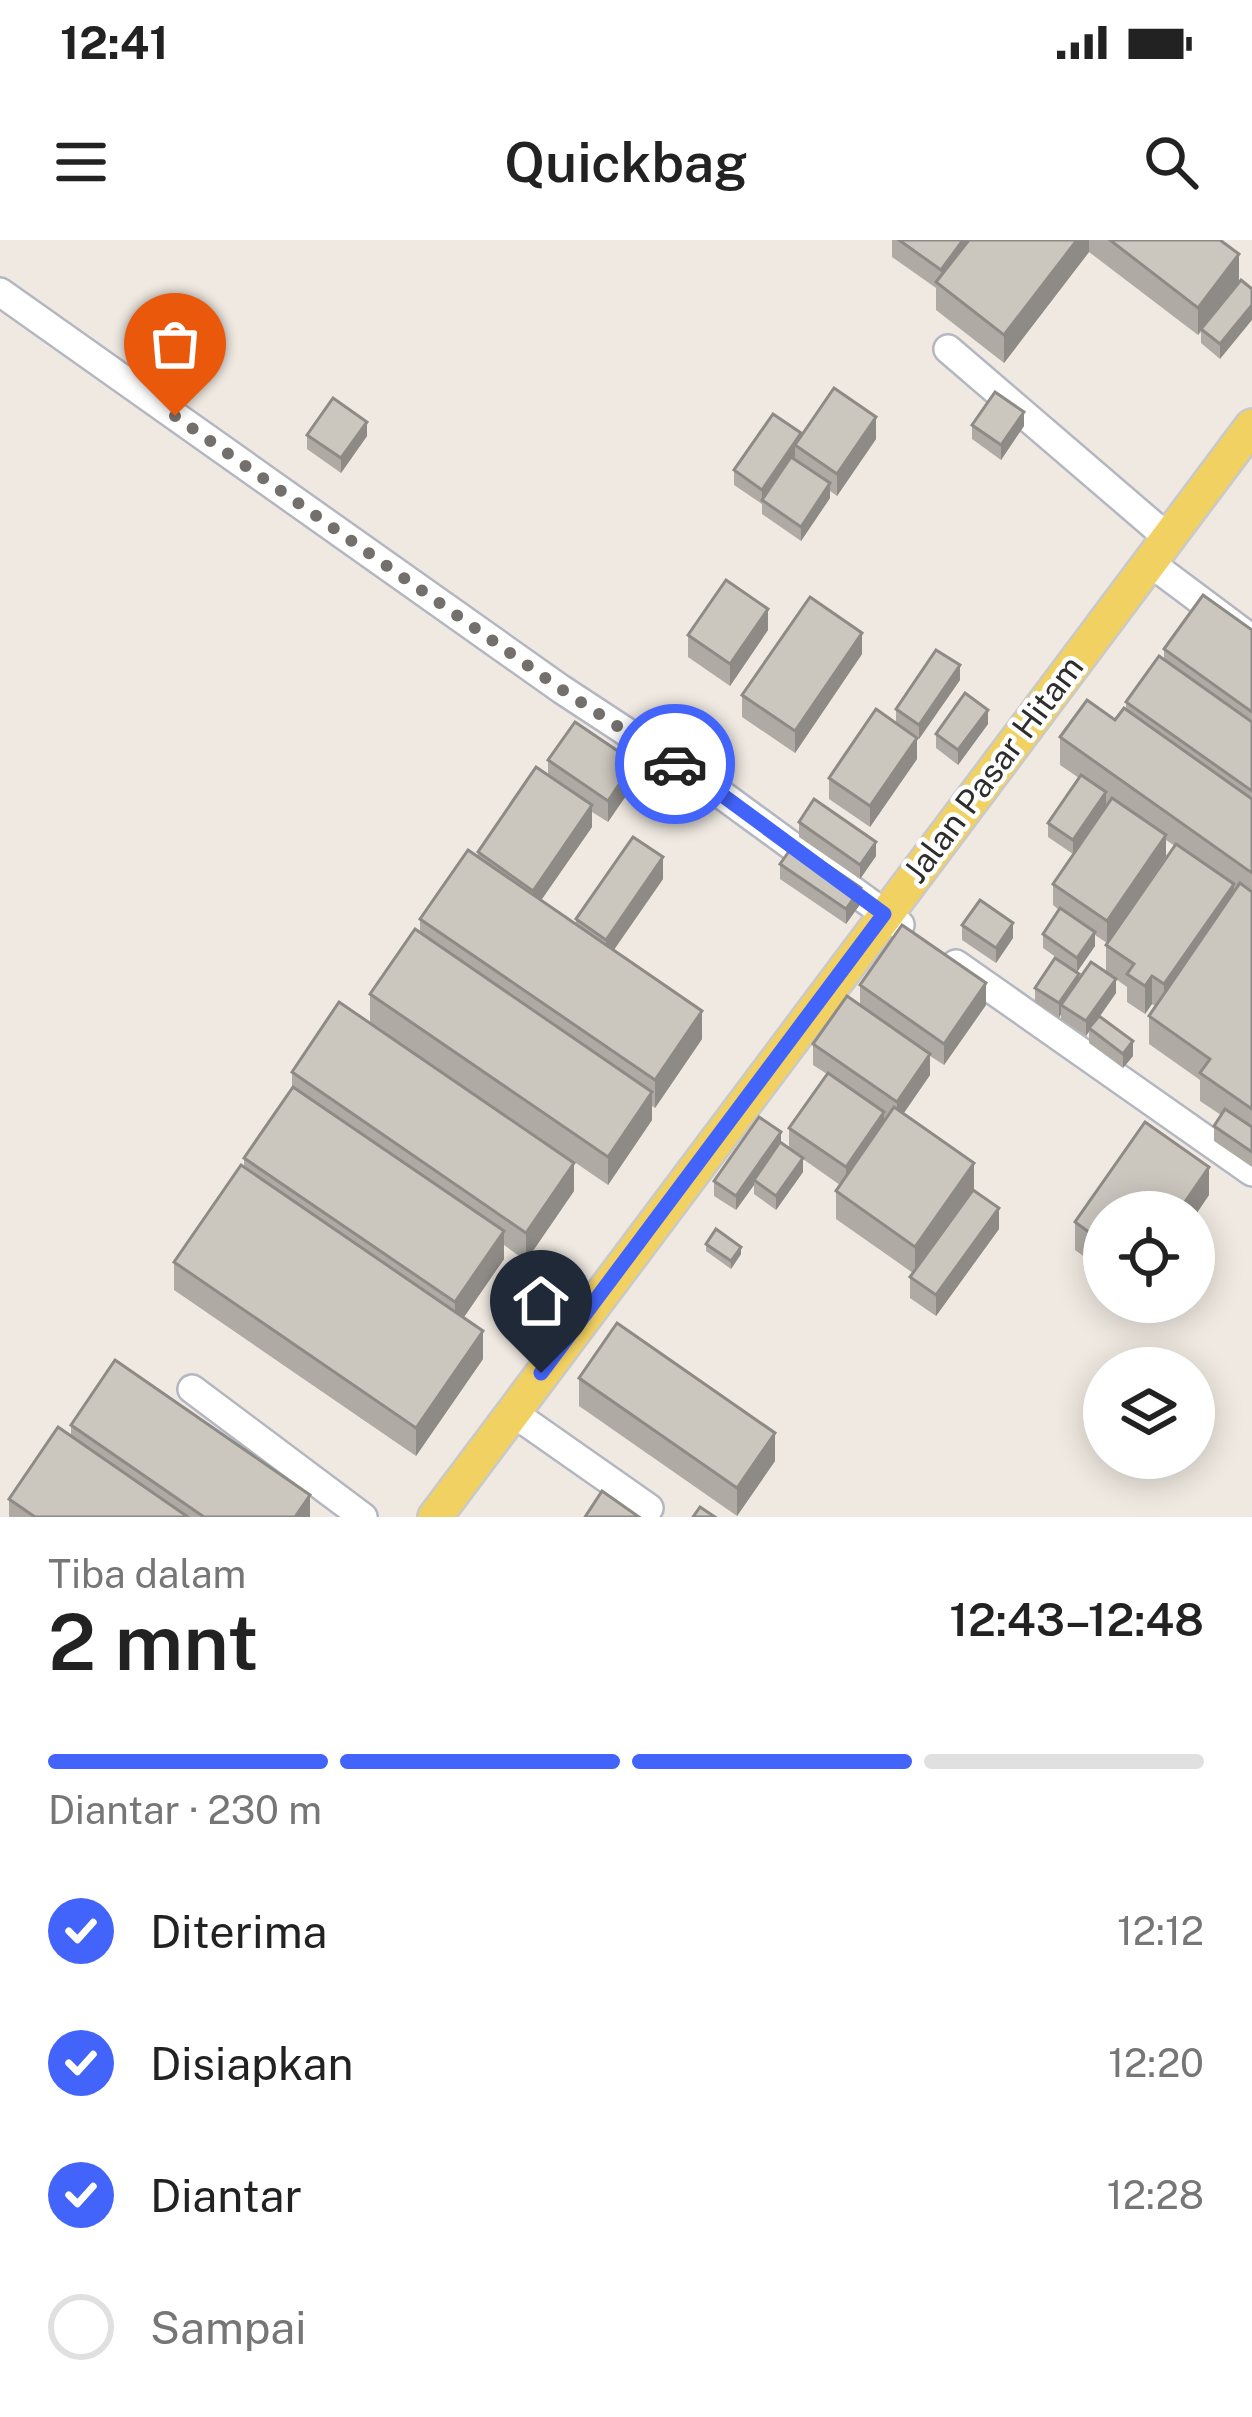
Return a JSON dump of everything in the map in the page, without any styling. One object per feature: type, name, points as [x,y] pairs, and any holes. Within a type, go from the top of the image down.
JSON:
[{"type":"main road","name":"Jalan Pasar Hitam","points":[[435,1517],[1252,426]]},
{"type":"street","points":[[0,292],[561,689],[718,792],[1252,1172]]},
{"type":"street","points":[[947,349],[1252,639]]},
{"type":"street","points":[[192,1389],[363,1517]]},
{"type":"street","points":[[512,1412],[649,1508]]},
{"type":"building","points":[[899,240],[963,240],[941,270]]},
{"type":"building","points":[[969,240],[1077,240],[1004,335],[936,282]]},
{"type":"building","points":[[1110,240],[1220,240],[1239,254],[1198,308]]},
{"type":"building","points":[[1241,280],[1252,289],[1252,305],[1220,344],[1201,329]]},
{"type":"building","points":[[834,388],[876,417],[837,474],[795,445]]},
{"type":"building","points":[[995,392],[1024,412],[1001,445],[972,425]]},
{"type":"building","points":[[333,398],[367,422],[341,458],[307,435]]},
{"type":"building","points":[[773,414],[801,433],[762,490],[734,470]]},
{"type":"building","points":[[791,457],[830,483],[801,527],[762,500]]},
{"type":"building","points":[[726,580],[768,609],[730,664],[688,635]]},
{"type":"building","points":[[1203,595],[1252,630],[1252,712],[1164,649]]},
{"type":"building","points":[[810,597],[862,633],[795,731],[742,695]]},
{"type":"building","points":[[936,650],[960,665],[919,725],[896,709]]},
{"type":"building","points":[[1159,656],[1252,722],[1252,791],[1126,702]]},
{"type":"building","points":[[965,693],[988,710],[958,750],[936,734]]},
{"type":"building","points":[[1087,700],[1115,720],[1124,708],[1252,799],[1252,873],[1060,737]]},
{"type":"building","points":[[876,709],[917,738],[870,806],[829,778]]},
{"type":"building","points":[[575,722],[634,762],[608,801],[548,760]]},
{"type":"building","points":[[536,767],[592,805],[533,891],[478,852]]},
{"type":"building","points":[[1081,775],[1106,792],[1073,840],[1048,823]]},
{"type":"building","points":[[1112,798],[1166,835],[1107,921],[1053,884]]},
{"type":"building","points":[[814,799],[876,842],[860,865],[799,822]]},
{"type":"building","points":[[633,837],[663,857],[606,940],[576,919]]},
{"type":"building","points":[[795,843],[861,888],[846,909],[780,864]]},
{"type":"building","points":[[1176,844],[1234,884],[1164,984],[1152,976],[1145,986],[1127,974],[1134,964],[1106,945]]},
{"type":"building","points":[[468,850],[702,1011],[655,1080],[420,919]]},
{"type":"building","points":[[1240,883],[1252,892],[1252,1109],[1200,1073],[1210,1059],[1149,1016]]},
{"type":"building","points":[[980,900],[1013,923],[996,948],[962,925]]},
{"type":"building","points":[[1060,908],[1095,932],[1077,958],[1043,934]]},
{"type":"building","points":[[902,925],[986,983],[944,1044],[860,985]]},
{"type":"building","points":[[415,929],[652,1092],[608,1157],[370,994]]},
{"type":"building","points":[[1055,958],[1079,974],[1059,1003],[1035,988]]},
{"type":"building","points":[[1091,962],[1116,979],[1086,1021],[1061,1005]]},
{"type":"building","points":[[847,996],[930,1054],[897,1102],[813,1044]]},
{"type":"building","points":[[339,1002],[574,1163],[526,1233],[292,1072]]},
{"type":"building","points":[[1099,1016],[1133,1041],[1123,1054],[1089,1028]]},
{"type":"building","points":[[828,1073],[884,1112],[846,1167],[789,1128]]},
{"type":"building","points":[[293,1087],[504,1231],[455,1302],[244,1158]]},
{"type":"building","points":[[894,1107],[974,1163],[915,1247],[836,1191]]},
{"type":"building","points":[[1225,1109],[1252,1127],[1252,1152],[1214,1126]]},
{"type":"building","points":[[759,1117],[781,1132],[736,1196],[714,1181]]},
{"type":"building","points":[[1145,1122],[1209,1167],[1192,1191],[1097,1191]]},
{"type":"building","points":[[780,1142],[803,1158],[776,1196],[754,1180]]},
{"type":"building","points":[[241,1165],[483,1331],[416,1428],[174,1262]]},
{"type":"building","points":[[973,1190],[999,1208],[936,1295],[910,1277]]},
{"type":"building","points":[[716,1229],[741,1247],[731,1261],[706,1244]]},
{"type":"building","points":[[617,1323],[775,1433],[737,1488],[579,1378]]},
{"type":"building","points":[[115,1360],[310,1495],[295,1517],[204,1517],[71,1425]]},
{"type":"building","points":[[58,1427],[188,1517],[35,1517],[9,1499]]},
{"type":"building","points":[[602,1491],[639,1517],[585,1517]]},
{"type":"building","points":[[700,1507],[715,1517],[693,1517]]},
{"type":"way so far","points":[[175,416],[675,764]]},
{"type":"route","points":[[541,1373],[884,914],[675,764]]}]
